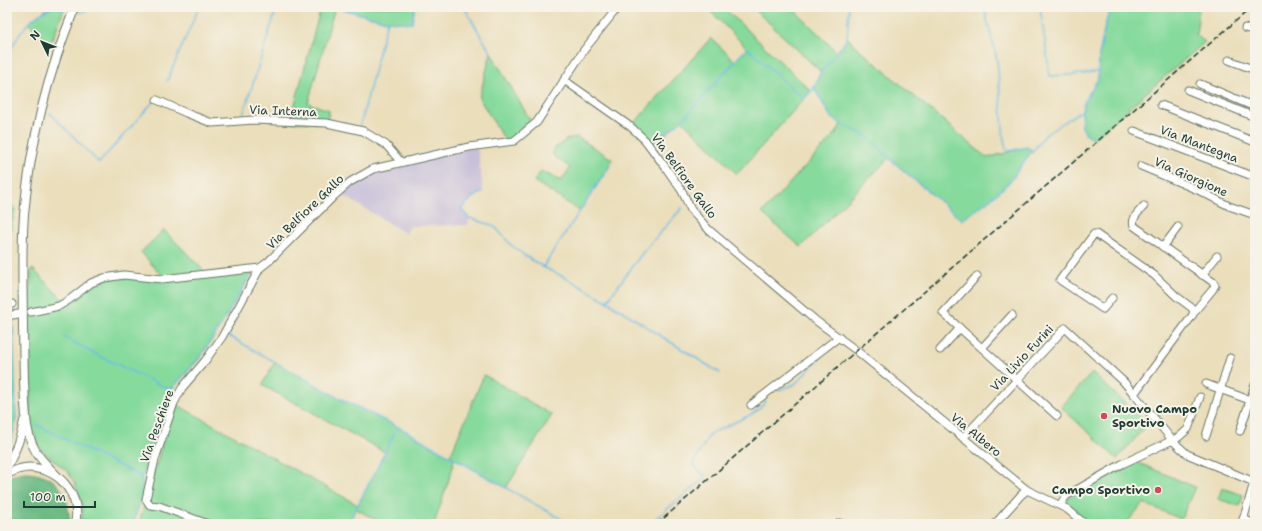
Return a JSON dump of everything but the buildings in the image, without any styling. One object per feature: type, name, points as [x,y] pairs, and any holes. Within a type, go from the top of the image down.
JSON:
[{"type":"main road","points":[[75,7],[43,102],[33,148],[24,214],[23,260],[25,414],[28,436],[34,450],[40,458],[69,488],[77,510],[75,524]]},
{"type":"main road","points":[[7,467],[16,450],[25,414]]},
{"type":"main road","points":[[7,474],[17,470],[34,467],[57,476]]},
{"type":"street","points":[[564,80],[585,49],[618,7]]},
{"type":"street","points":[[1245,28],[1255,31]]},
{"type":"street","points":[[1229,60],[1255,70]]},
{"type":"street","name":"Via Belfiore Gallo","points":[[269,261],[350,182],[373,169],[468,147],[514,140],[537,122],[564,80],[631,127],[651,147],[682,191],[691,210],[710,230],[815,320],[859,353]]},
{"type":"street","points":[[1200,84],[1255,107]]},
{"type":"street","points":[[1188,90],[1255,117]]},
{"type":"street","name":"Via Interna","points":[[157,100],[212,123],[254,120],[327,123],[362,131],[386,145],[401,162]]},
{"type":"street","points":[[1161,105],[1255,142]]},
{"type":"street","name":"Via Mantegna","points":[[1134,131],[1255,177]]},
{"type":"street","name":"Via Giorgione","points":[[1141,166],[1198,190],[1229,206],[1255,215]]},
{"type":"street","points":[[1144,206],[1134,218],[1134,226],[1213,282],[1215,285],[1134,394],[1173,441],[1193,458],[1255,480],[1242,522],[1255,524]]},
{"type":"street","points":[[1163,247],[1178,227]]},
{"type":"street","points":[[1112,298],[1103,310],[1060,280],[1094,234],[1154,275],[1176,296],[1192,308],[1194,312]]},
{"type":"street","points":[[1202,275],[1217,256]]},
{"type":"street","name":"Via Peschiere","points":[[208,524],[150,504],[146,499],[155,459],[174,403],[182,388],[205,361],[222,337],[260,268],[269,261]]},
{"type":"street","points":[[30,312],[59,306],[91,283],[104,278],[124,275],[162,279],[260,268]]},
{"type":"street","points":[[977,276],[943,313],[1057,416]]},
{"type":"street","points":[[7,316],[18,314]]},
{"type":"street","points":[[982,348],[1012,315]]},
{"type":"street","points":[[940,350],[960,328]]},
{"type":"street","name":"Via Livio Furini","points":[[963,438],[1065,328],[1123,381],[1134,394]]},
{"type":"street","points":[[751,405],[839,337]]},
{"type":"street","name":"Via Albero","points":[[859,353],[1027,490],[1038,497],[1060,505],[1070,511],[1085,524]]},
{"type":"street","points":[[1206,436],[1230,358]]},
{"type":"street","points":[[1206,384],[1252,401]]},
{"type":"street","points":[[1240,431],[1252,401],[1255,385]]},
{"type":"street","points":[[1060,505],[1066,496],[1122,464],[1179,437],[1188,429],[1200,397]]},
{"type":"street","points":[[995,524],[1027,490]]},
{"type":"shaded area","points":[[477,146],[483,192],[473,197],[462,209],[469,218],[468,225],[410,226],[406,234],[338,192],[373,169]]},
{"type":"green space","points":[[49,7],[65,7],[50,45],[28,23]]},
{"type":"green space","points":[[321,7],[335,7],[308,103],[329,110],[327,123],[290,122]]},
{"type":"green space","points":[[335,7],[415,7],[412,23],[387,21]]},
{"type":"green space","points":[[706,7],[723,7],[811,91],[737,174],[682,120],[651,147],[631,127],[711,38],[735,61],[747,48]]},
{"type":"green space","points":[[752,7],[791,7],[837,52],[847,39],[849,39],[987,158],[1027,147],[1033,151],[1006,185],[962,220],[889,158],[801,247],[762,213],[837,132],[841,124],[831,117],[814,88],[821,72]]},
{"type":"green space","points":[[1111,7],[1196,7],[1199,11],[1196,35],[1205,42],[1093,139],[1086,134],[1082,127],[1082,111],[1085,100],[1098,79],[1099,56],[1105,25]]},
{"type":"green space","points":[[491,53],[533,125],[514,141],[506,142],[479,98]]},
{"type":"green space","points":[[577,137],[612,159],[609,167],[580,211],[534,181],[541,171],[561,181],[570,168],[553,155],[554,149],[567,139]]},
{"type":"green space","points":[[7,200],[15,208],[8,242],[7,240]]},
{"type":"green space","points":[[164,230],[206,273],[252,270],[250,277],[200,358],[171,390],[142,477],[142,496],[133,524],[81,524],[83,507],[75,484],[68,472],[42,451],[31,426],[26,313],[32,268],[61,298],[69,300],[104,278],[164,278],[141,252]]},
{"type":"green space","points":[[12,315],[16,420],[11,441],[7,449],[7,316]]},
{"type":"green space","points":[[275,362],[339,398],[398,427],[450,456],[484,375],[552,415],[506,488],[454,458],[453,467],[434,524],[384,524],[356,509],[348,524],[139,524],[174,403],[358,505],[385,452],[262,385]]},
{"type":"green space","name":"Nuovo Campo Sportivo","points":[[1092,373],[1148,424],[1117,459],[1061,407]]},
{"type":"green space","points":[[1134,461],[1195,487],[1181,519],[1143,503],[1126,524],[1087,524],[1064,503],[1068,498],[1105,475]]},
{"type":"green space","points":[[25,472],[41,474],[48,477],[59,487],[66,501],[69,524],[7,524],[7,478],[18,473]]},
{"type":"green space","points":[[1222,488],[1243,495],[1240,506],[1218,499]]},
{"type":"waterway","points":[[7,55],[26,26],[38,15],[55,7]]},
{"type":"waterway","points":[[56,7],[64,10]]},
{"type":"waterway","points":[[80,13],[92,7]]},
{"type":"waterway","points":[[167,81],[199,7]]},
{"type":"waterway","points":[[243,115],[277,7]]},
{"type":"waterway","points":[[334,7],[387,21],[412,23],[415,7]]},
{"type":"waterway","points":[[464,7],[491,53]]},
{"type":"waterway","points":[[849,7],[847,39],[819,75],[814,88],[831,117],[841,124],[866,136],[891,160],[962,220],[1006,185],[1033,151]]},
{"type":"waterway","points":[[984,7],[997,60],[1006,149],[1008,151],[1027,147],[1033,151],[1045,135],[1082,111]]},
{"type":"waterway","points":[[1040,7],[1050,76],[1083,74],[1098,71]]},
{"type":"waterway","points":[[1093,139],[1086,134],[1082,127],[1082,109],[1085,100],[1098,79],[1099,56],[1105,25],[1111,7]]},
{"type":"waterway","points":[[360,127],[387,21]]},
{"type":"waterway","points":[[653,144],[682,120],[747,48],[804,99],[814,88]]},
{"type":"waterway","points":[[50,113],[99,163],[153,102]]},
{"type":"waterway","points":[[543,267],[609,167]]},
{"type":"waterway","points":[[483,192],[473,197],[461,209],[469,218],[492,225],[511,245],[524,255],[543,267],[607,301],[720,373]]},
{"type":"waterway","points":[[607,301],[643,252],[682,208]]},
{"type":"waterway","points":[[133,524],[142,496],[142,477],[171,390],[200,357],[250,276]]},
{"type":"waterway","points":[[255,285],[259,278]]},
{"type":"waterway","points":[[238,315],[227,335],[339,398],[406,431],[570,524]]},
{"type":"waterway","points":[[7,449],[11,441],[16,420],[13,321]]},
{"type":"waterway","points":[[64,337],[95,354],[171,390]]},
{"type":"waterway","points":[[779,390],[795,384],[822,356]]},
{"type":"waterway","points":[[649,524],[706,477],[693,464],[710,434],[752,414],[766,401]]},
{"type":"waterway","points":[[37,425],[142,477]]},
{"type":"waterway","points":[[348,524],[398,427]]},
{"type":"railway","points":[[657,524],[1252,7]]},
{"type":"place","name":"Nuovo Campo Sportivo","points":[[1104,416]]},
{"type":"place","name":"Campo Sportivo","points":[[1158,490]]}]
